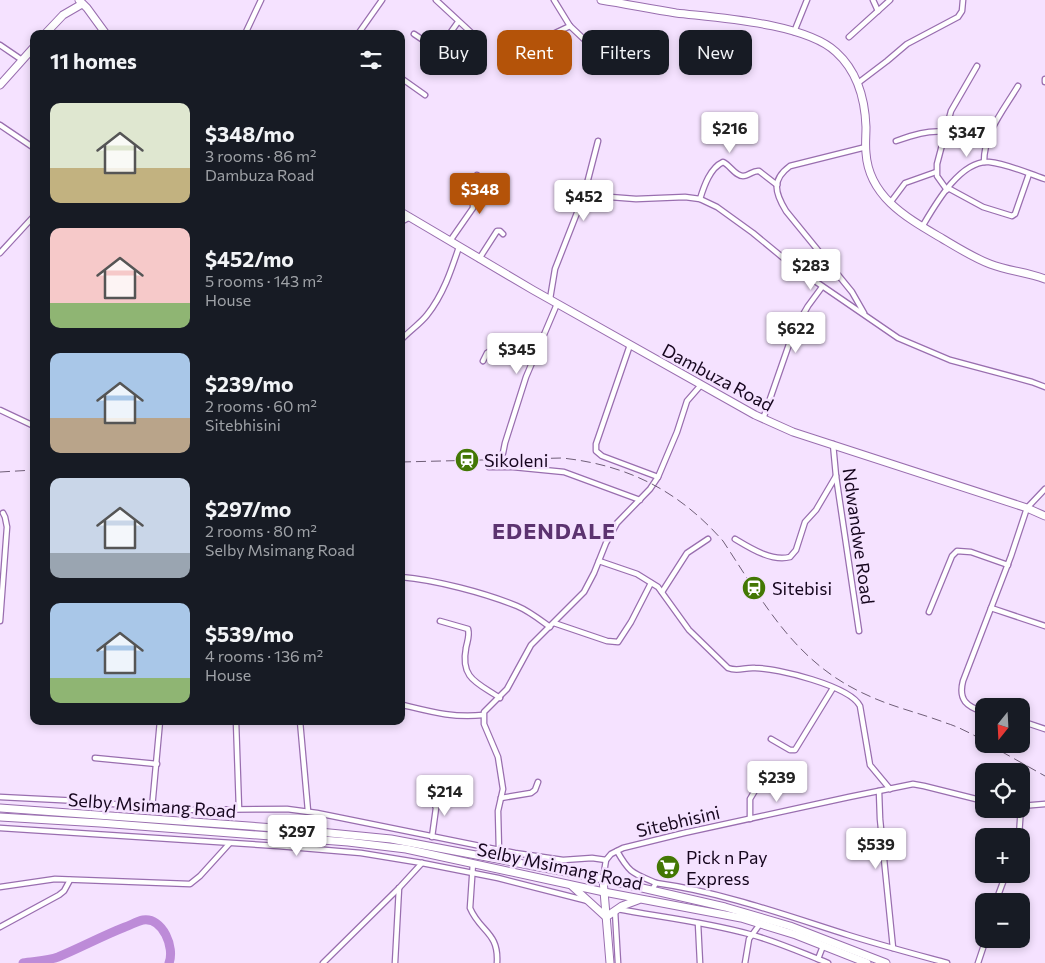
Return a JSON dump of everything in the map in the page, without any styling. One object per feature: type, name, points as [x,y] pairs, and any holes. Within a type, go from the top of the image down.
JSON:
[{"type":"main road","points":[[601,0],[634,2],[780,28],[818,40],[836,51],[850,68],[858,83],[864,108],[866,147],[870,173],[890,204],[922,227],[989,264],[1045,279]]},
{"type":"main road","points":[[49,30],[63,16],[83,1],[103,30]]},
{"type":"main road","points":[[0,85],[30,51]]},
{"type":"main road","name":"Dambuza Road","points":[[405,214],[557,304],[764,419],[793,432],[1027,508],[1045,516]]},
{"type":"main road","name":"Selby Msimang Road","points":[[0,808],[378,837],[603,879],[726,908],[790,926],[886,963]]},
{"type":"main road","name":"Selby Msimang Road","points":[[0,817],[348,842],[406,849],[604,892],[712,912],[760,924],[867,963]]},
{"type":"main road","points":[[603,879],[610,963]]},
{"type":"main road","points":[[571,885],[606,916]]},
{"type":"main road","points":[[606,916],[630,902],[640,899]]},
{"type":"street","points":[[247,30],[261,0]]},
{"type":"street","points":[[361,30],[382,0]]},
{"type":"street","points":[[436,0],[468,30]]},
{"type":"street","points":[[554,0],[570,26],[582,37]]},
{"type":"street","points":[[794,32],[807,0]]},
{"type":"street","points":[[873,0],[878,11]]},
{"type":"street","points":[[849,37],[890,0]]},
{"type":"street","points":[[858,83],[907,44],[958,17],[962,11],[963,0]]},
{"type":"street","points":[[414,34],[438,50],[458,22]]},
{"type":"street","points":[[562,30],[570,26]]},
{"type":"street","points":[[0,45],[22,60]]},
{"type":"street","points":[[977,66],[951,111],[936,172],[938,179],[947,189],[983,207],[1012,216],[1015,214],[1029,174]]},
{"type":"street","points":[[405,81],[425,95]]},
{"type":"street","points":[[984,162],[985,145],[989,133],[1018,86]]},
{"type":"street","points":[[0,125],[30,145]]},
{"type":"street","points":[[896,141],[924,132],[945,132]]},
{"type":"street","points":[[550,299],[557,263],[584,195],[598,141]]},
{"type":"street","points":[[864,314],[852,292],[786,210],[778,196],[777,185],[780,174],[790,166],[866,147]]},
{"type":"street","points":[[700,199],[712,171],[723,162],[741,176],[747,176],[755,170],[759,171],[777,185]]},
{"type":"street","points":[[922,227],[947,189],[966,170],[984,162],[991,162],[1045,179]]},
{"type":"street","points":[[890,204],[905,182],[936,172]]},
{"type":"street","points":[[450,241],[473,208],[471,191],[477,175]]},
{"type":"street","points":[[584,195],[636,200],[685,197],[700,199],[717,207],[753,233],[793,266],[898,338],[950,360],[1045,387]]},
{"type":"street","points":[[405,220],[410,217]]},
{"type":"street","points":[[0,254],[30,220]]},
{"type":"street","points":[[479,259],[497,231],[503,234]]},
{"type":"street","points":[[405,336],[434,307],[451,272],[460,247]]},
{"type":"street","points":[[764,419],[794,330],[822,286]]},
{"type":"street","points":[[503,453],[532,361],[557,304]]},
{"type":"street","points":[[630,345],[596,448],[598,454],[602,456],[658,477]]},
{"type":"street","points":[[483,361],[487,353],[492,350],[532,361]]},
{"type":"street","points":[[499,851],[498,811],[503,789],[498,757],[484,724],[483,715],[500,698],[513,680],[531,645],[584,592],[617,523],[650,490],[658,477],[677,432],[687,401],[701,385]]},
{"type":"street","points":[[0,410],[30,424]]},
{"type":"street","name":"Ndwandwe Road","points":[[833,444],[859,631]]},
{"type":"street","points":[[489,467],[513,467],[564,472],[640,500]]},
{"type":"street","points":[[735,539],[762,554],[781,558],[790,557],[796,550],[805,522],[816,510],[836,476]]},
{"type":"street","points":[[975,708],[965,702],[961,688],[1008,565],[1027,508],[1045,488]]},
{"type":"street","points":[[0,621],[7,527],[3,513]]},
{"type":"street","points":[[662,592],[687,553],[708,539]]},
{"type":"street","points":[[929,612],[952,556],[957,550],[971,552],[1008,565]]},
{"type":"street","points":[[599,561],[637,574],[662,592],[689,630],[728,668],[735,670],[754,668],[793,674],[832,688],[858,703],[870,765],[890,789]]},
{"type":"street","points":[[405,578],[448,586],[502,601],[531,613],[552,625],[607,641],[618,642],[631,622],[651,583]]},
{"type":"street","points":[[991,608],[1045,626]]},
{"type":"street","points":[[440,621],[469,631],[465,656],[466,672],[471,679],[500,698]]},
{"type":"street","points":[[771,738],[790,750],[795,750],[832,688]]},
{"type":"street","points":[[405,705],[458,717],[483,715]]},
{"type":"street","points":[[1030,724],[1045,729]]},
{"type":"street","points":[[152,808],[160,725]]},
{"type":"street","points":[[236,725],[239,809]]},
{"type":"street","points":[[300,725],[308,811]]},
{"type":"street","points":[[95,758],[157,764]]},
{"type":"street","points":[[750,819],[750,799],[766,772]]},
{"type":"street","points":[[501,798],[531,793],[535,790],[538,782]]},
{"type":"street","name":"Sitebhisini","points":[[606,860],[617,851],[648,841],[918,784],[975,800]]},
{"type":"street","points":[[879,791],[880,820],[893,948]]},
{"type":"street","points":[[0,797],[80,801],[179,810],[287,808],[499,851],[563,860],[592,858],[606,860],[603,879]]},
{"type":"street","points":[[432,837],[436,810],[433,800]]},
{"type":"street","points":[[1030,805],[1045,804]]},
{"type":"street","points":[[0,828],[328,850],[422,863],[590,901]]},
{"type":"street","points":[[0,887],[40,880],[190,884],[200,876],[229,844]]},
{"type":"street","points":[[617,851],[626,868],[656,883],[686,888],[735,901],[947,963]]},
{"type":"street","points":[[323,963],[422,863]]},
{"type":"street","points":[[473,864],[470,908],[472,914],[495,941],[497,963]]},
{"type":"street","points":[[0,927],[59,895],[64,891],[70,880]]},
{"type":"street","points":[[652,890],[656,883]]},
{"type":"street","points":[[394,963],[399,888]]},
{"type":"street","points":[[618,963],[616,910],[698,923],[751,935],[828,963]]},
{"type":"street","points":[[698,923],[700,963]]},
{"type":"street","points":[[745,963],[751,935],[760,924]]},
{"type":"street","points":[[818,959],[823,946]]},
{"type":"street","points":[[978,963],[983,948]]},
{"type":"waterway","points":[[23,963],[58,957],[143,920],[150,920],[162,928],[169,942],[169,963]]},
{"type":"railway","points":[[405,462],[562,458],[609,467],[651,483],[689,508],[723,541],[783,629],[820,666],[842,682],[867,695],[936,719],[975,736]]},
{"type":"railway","points":[[0,472],[30,470]]},
{"type":"railway","points":[[1004,753],[1045,776]]},
{"type":"place","name":"Sikoleni","points":[[467,460]]},
{"type":"place","name":"Sitebisi","points":[[754,588]]},
{"type":"place","name":"Pick n Pay Express","points":[[668,867]]},
{"type":"district","name":"EDENDALE","points":[[554,530]]}]
